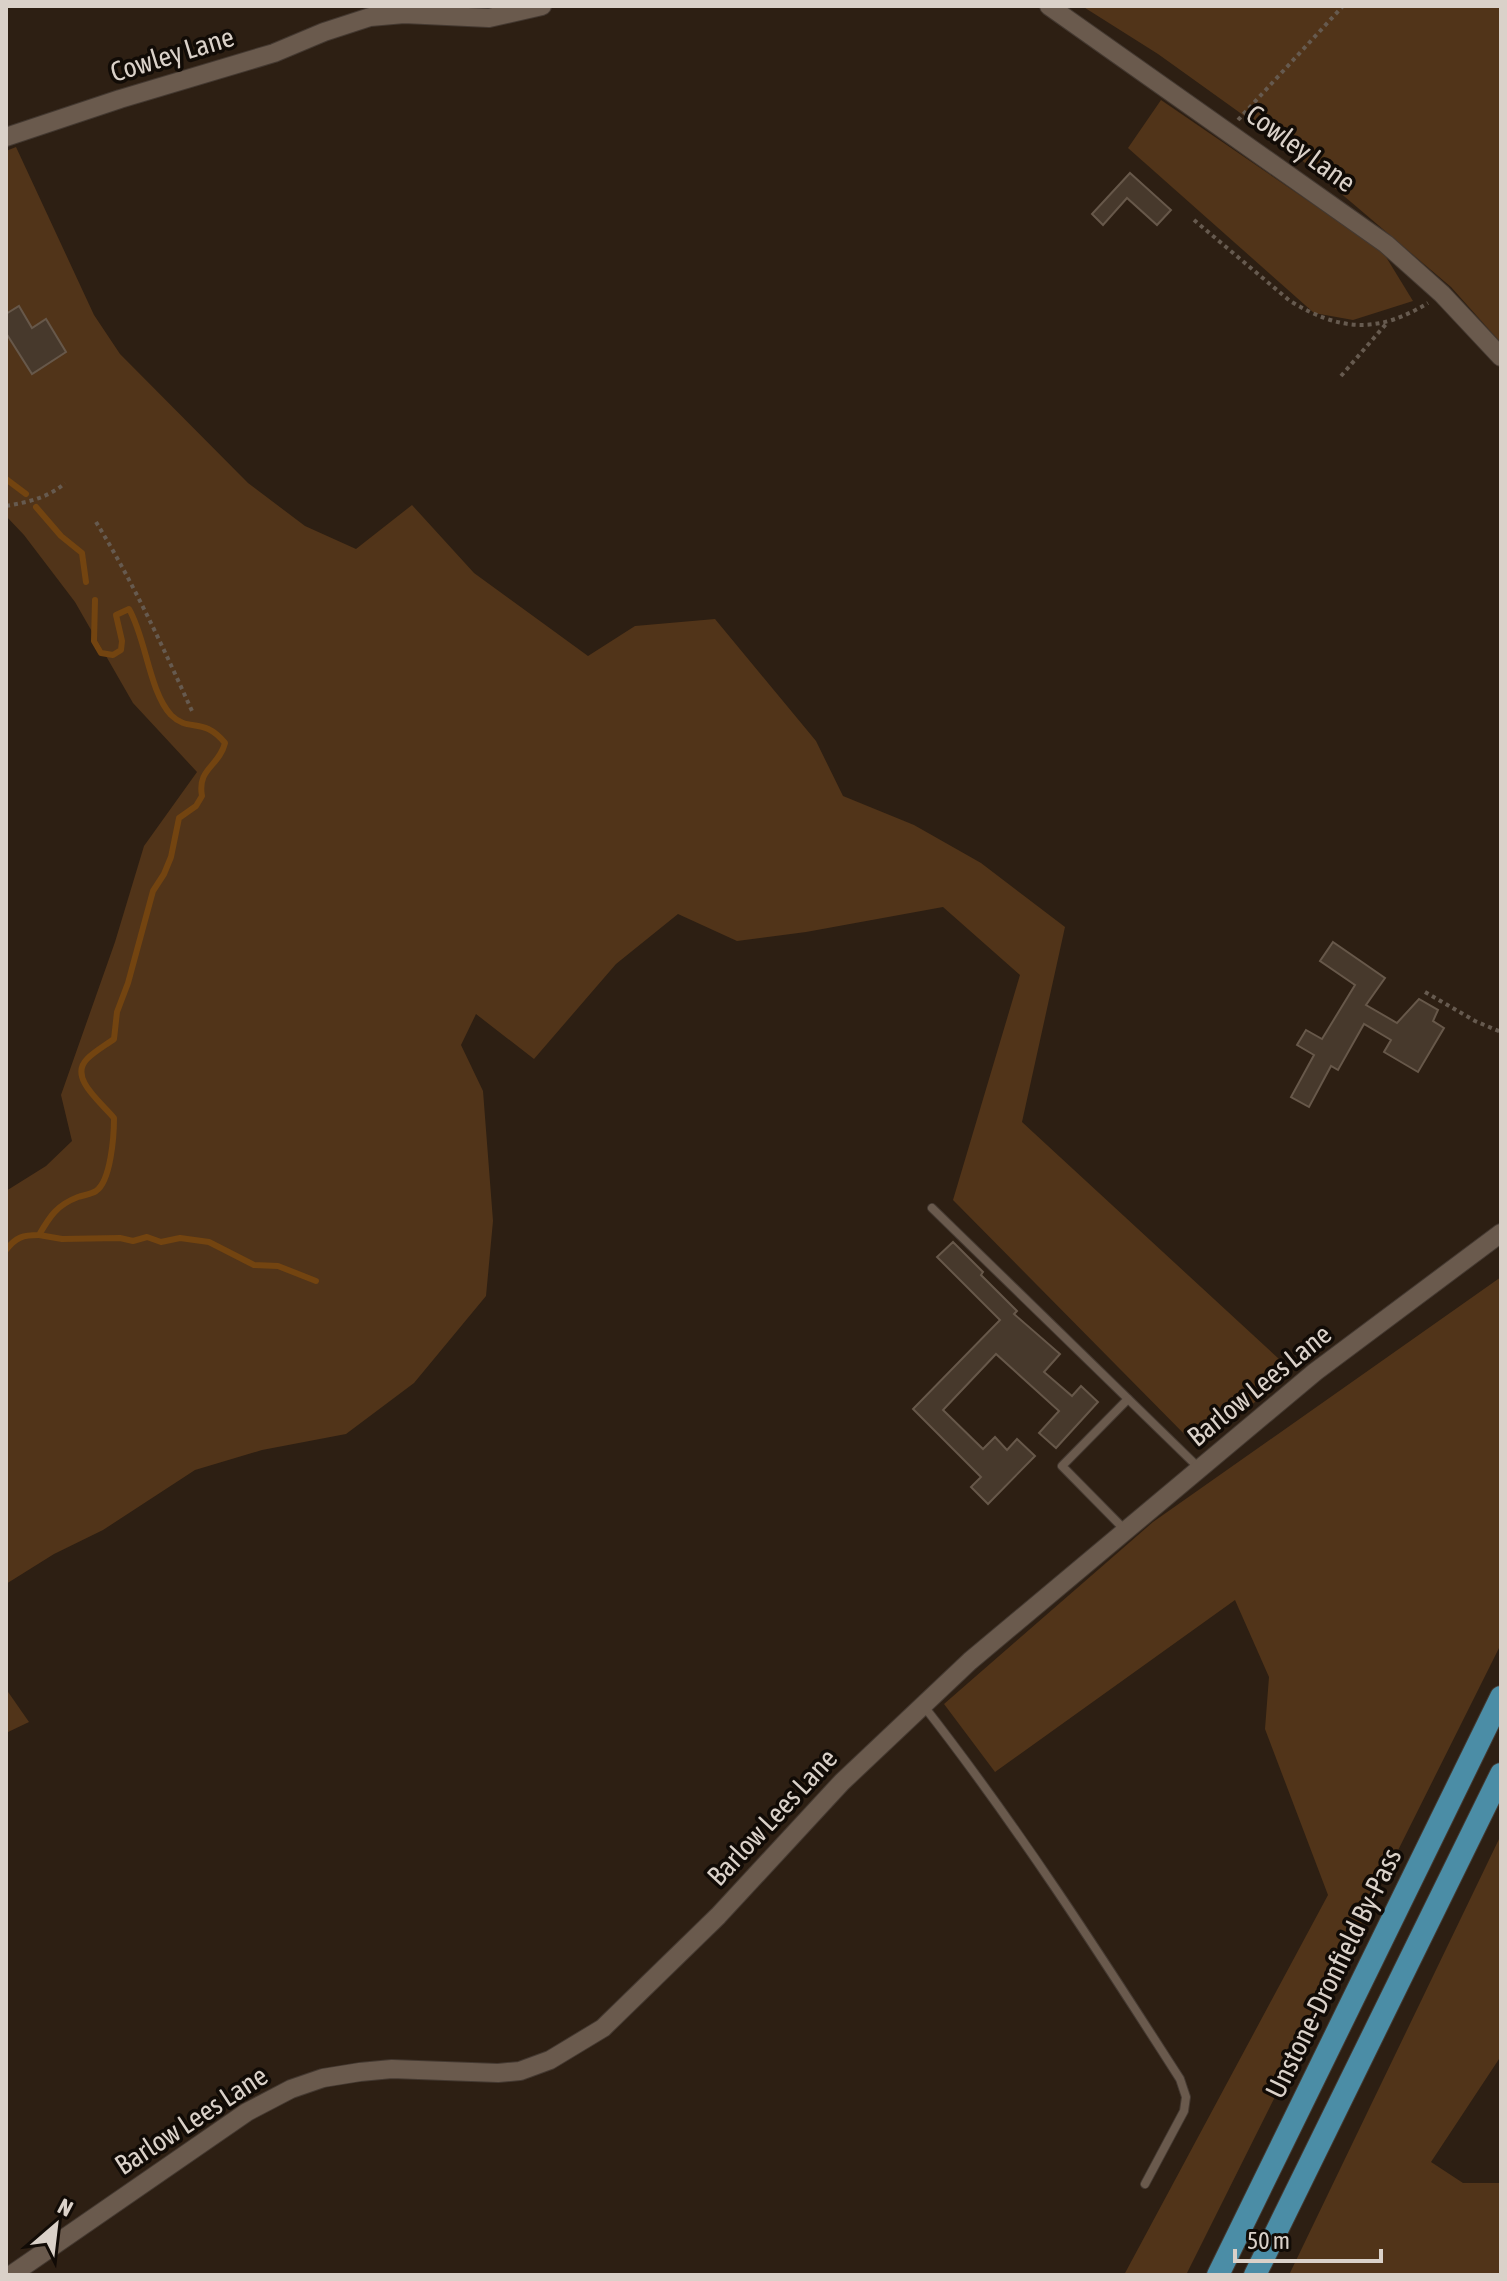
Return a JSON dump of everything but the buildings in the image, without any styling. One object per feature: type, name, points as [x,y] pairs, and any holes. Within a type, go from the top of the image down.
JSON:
[{"type":"highway","name":"Unstone-Dronfield By-Pass","points":[[1218,2275],[1501,1697]]},
{"type":"highway","points":[[1255,2275],[1501,1774]]},
{"type":"street","name":"Cowley Lane","points":[[6,137],[274,53],[370,17],[404,14],[489,18],[542,6]]},
{"type":"street","name":"Cowley Lane","points":[[1049,6],[1386,244],[1442,294],[1501,357]]},
{"type":"street","name":"Barlow Lees Lane","points":[[11,2275],[247,2112],[291,2089],[323,2078],[392,2069],[520,2071],[550,2060],[603,2028],[718,1916],[842,1782],[923,1704],[1315,1372],[1501,1233]]},
{"type":"lane","points":[[932,1208],[1199,1469]]},
{"type":"lane","points":[[1125,1530],[1062,1466],[1128,1399]]},
{"type":"lane","points":[[923,1704],[976,1773],[1074,1914],[1180,2079],[1186,2097],[1184,2111],[1145,2184]]},
{"type":"path","points":[[1241,118],[1343,6]]},
{"type":"path","points":[[1194,220],[1290,301],[1307,311],[1346,324],[1377,326],[1409,314],[1442,294]]},
{"type":"path","points":[[1341,376],[1387,322]]},
{"type":"path","points":[[6,506],[55,493],[65,483]]},
{"type":"path","points":[[96,522],[116,554],[192,711]]},
{"type":"path","points":[[1425,992],[1501,1032]]},
{"type":"shaded area","points":[[1082,6],[1501,6],[1501,343],[1451,287],[1278,140],[1158,54]]},
{"type":"shaded area","points":[[1161,100],[1383,252],[1413,301],[1353,320],[1314,313],[1128,148]]},
{"type":"shaded area","points":[[16,147],[94,315],[120,354],[248,483],[305,526],[356,549],[412,505],[474,573],[588,656],[635,626],[715,619],[816,741],[843,796],[914,825],[981,863],[1065,927],[1022,1122],[1292,1371],[1199,1449],[953,1200],[1020,975],[943,907],[737,941],[678,914],[616,964],[534,1059],[476,1014],[461,1045],[483,1091],[493,1221],[486,1296],[414,1383],[346,1434],[262,1450],[195,1470],[103,1530],[54,1554],[6,1584],[6,1191],[46,1166],[72,1141],[61,1095],[115,942],[144,846],[197,772],[133,703],[75,602],[6,516],[6,151]]},
{"type":"shaded area","points":[[1501,1277],[1501,1644],[1186,2275],[1124,2275],[1328,1895],[1265,1729],[1269,1677],[1235,1600],[995,1772],[944,1704],[1153,1522]]},
{"type":"shaded area","points":[[6,1689],[29,1722],[6,1733]]},
{"type":"shaded area","points":[[1501,1835],[1501,2056],[1431,2162],[1463,2183],[1501,2183],[1501,2275],[1289,2275]]},
{"type":"waterway","points":[[6,479],[26,494]]},
{"type":"waterway","points":[[36,507],[61,536],[82,553],[86,582]]},
{"type":"waterway","points":[[6,1250],[20,1238],[39,1235],[59,1208],[96,1191],[105,1178],[111,1157],[114,1118],[84,1082],[82,1066],[90,1056],[114,1039],[117,1012],[153,891],[171,857],[179,818],[196,806],[202,796],[205,773],[225,743],[210,730],[184,723],[171,715],[158,692],[129,609],[116,615],[121,650],[113,655],[101,653],[94,641],[95,600]]},
{"type":"waterway","points":[[39,1235],[62,1239],[120,1238],[133,1241],[147,1237],[161,1242],[180,1238],[209,1242],[254,1265],[278,1266],[316,1281]]}]
